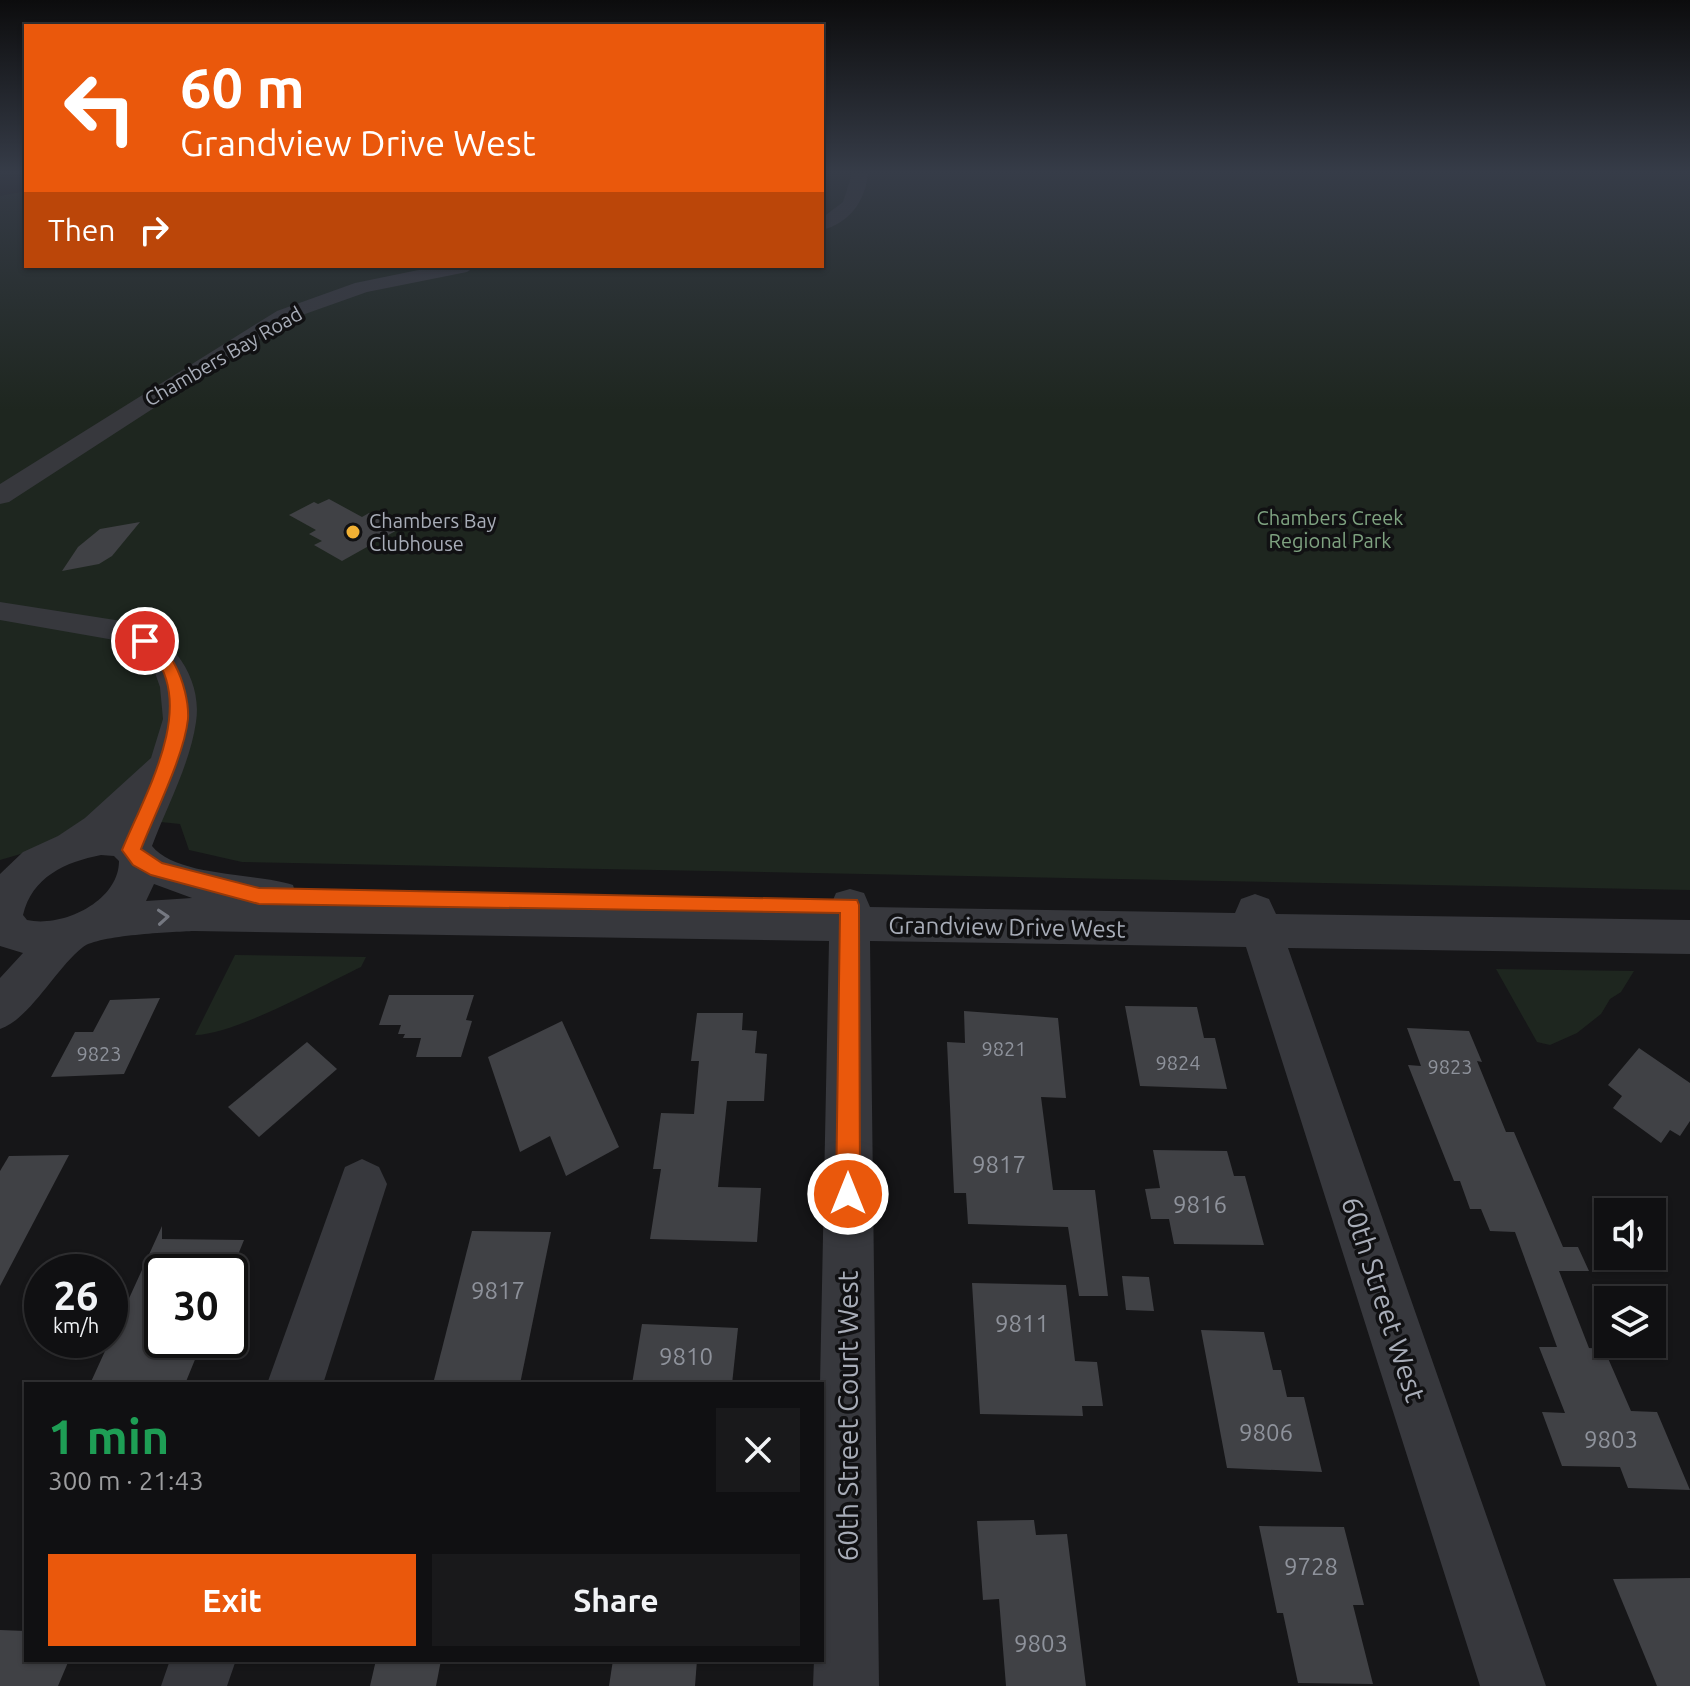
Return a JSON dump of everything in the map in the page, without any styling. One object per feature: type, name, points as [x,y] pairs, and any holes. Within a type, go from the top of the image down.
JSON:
[{"type":"street","name":"Chambers Bay Road","points":[[0,496],[284,315],[362,287],[457,268]]},
{"type":"street","points":[[0,611],[128,632],[160,652],[176,687],[180,719],[135,855],[139,873],[128,895],[110,912],[79,930],[23,981],[0,1010]]},
{"type":"street","points":[[0,978],[10,952],[5,898],[18,878],[16,869],[72,845],[98,828],[163,766]]},
{"type":"street","name":"Grandview Drive West","points":[[72,845],[101,840],[124,843],[135,855],[176,876],[259,896],[850,915]]},
{"type":"street","name":"Grandview Drive West","points":[[5,923],[41,939],[79,930],[194,914],[850,915],[1258,921],[1690,918]]},
{"type":"street","name":"60th Street Court West","points":[[846,1686],[850,915]]},
{"type":"street","name":"Grandview Drive West","points":[[1258,921],[1690,937]]},
{"type":"street","name":"60th Street West","points":[[1258,921],[1513,1686]]},
{"type":"street","points":[[296,1382],[362,1184]]},
{"type":"street","points":[[194,1686],[202,1662]]},
{"type":"green space","name":"Chambers Creek Regional Park","points":[[0,253],[24,253],[24,268],[824,268],[824,253],[1690,253],[1690,890],[242,862],[189,850],[180,824],[93,815],[38,849],[0,860]]},
{"type":"green space","points":[[235,955],[366,957],[361,967],[278,1008],[233,1027],[195,1035]]},
{"type":"green space","points":[[1496,969],[1634,971],[1621,992],[1610,999],[1601,1014],[1577,1033],[1550,1045],[1537,1042]]},
{"type":"building","name":"Chambers Bay Clubhouse","points":[[329,499],[362,517],[369,513],[399,529],[342,561],[314,545],[322,541],[309,534],[316,530],[289,515],[314,502],[318,504]]},
{"type":"building","points":[[140,522],[112,556],[99,564],[62,571],[78,547],[100,529]]},
{"type":"building","points":[[389,995],[474,995],[466,1020],[472,1021],[461,1057],[416,1057],[421,1038],[403,1038],[405,1034],[398,1034],[401,1025],[379,1025]]},
{"type":"building","points":[[160,998],[124,1074],[51,1077],[75,1032],[93,1032],[110,1000]]},
{"type":"building","points":[[1125,1006],[1197,1007],[1204,1038],[1215,1038],[1227,1089],[1140,1086]]},
{"type":"building","points":[[964,1011],[1058,1018],[1066,1098],[1041,1097],[1053,1190],[1095,1190],[1108,1296],[1079,1296],[1068,1227],[968,1224],[966,1193],[954,1193],[947,1042],[965,1043]]},
{"type":"building","points":[[697,1013],[743,1013],[742,1030],[757,1031],[755,1053],[767,1054],[764,1101],[727,1101],[718,1187],[761,1188],[757,1242],[650,1239],[661,1169],[653,1169],[661,1113],[694,1114],[699,1061],[691,1061]]},
{"type":"building","points":[[562,1021],[619,1147],[566,1176],[550,1136],[520,1152],[488,1057]]},
{"type":"building","points":[[1407,1028],[1469,1031],[1482,1062],[1477,1061],[1506,1132],[1514,1132],[1563,1247],[1578,1247],[1589,1271],[1559,1271],[1589,1348],[1594,1348],[1594,1358],[1608,1358],[1631,1411],[1657,1412],[1690,1490],[1628,1488],[1620,1467],[1562,1466],[1542,1412],[1565,1413],[1539,1347],[1557,1347],[1515,1232],[1490,1231],[1481,1209],[1470,1209],[1460,1181],[1454,1181],[1408,1065],[1421,1066]]},
{"type":"building","points":[[307,1042],[337,1069],[259,1137],[228,1107]]},
{"type":"building","points":[[1639,1048],[1690,1083],[1690,1121],[1680,1136],[1670,1130],[1661,1143],[1613,1108],[1622,1096],[1608,1085]]},
{"type":"building","points":[[1153,1150],[1227,1151],[1234,1176],[1245,1176],[1264,1245],[1174,1244],[1169,1219],[1151,1219],[1145,1189],[1160,1188]]},
{"type":"building","points":[[69,1155],[0,1286],[0,1171],[9,1156]]},
{"type":"building","points":[[162,1226],[162,1239],[244,1240],[238,1254],[149,1254]]},
{"type":"building","points":[[472,1231],[551,1232],[520,1382],[434,1382]]},
{"type":"building","points":[[144,1266],[144,1358],[196,1358],[186,1382],[91,1382],[102,1358],[128,1358],[128,1301]]},
{"type":"building","points":[[1122,1276],[1149,1277],[1154,1311],[1126,1310]]},
{"type":"building","points":[[972,1283],[1066,1285],[1075,1361],[1097,1362],[1103,1406],[1082,1406],[1083,1416],[980,1414]]},
{"type":"building","points":[[642,1324],[738,1328],[732,1382],[632,1382]]},
{"type":"building","points":[[1201,1330],[1264,1332],[1273,1370],[1281,1370],[1287,1397],[1304,1397],[1322,1472],[1227,1468]]},
{"type":"building","points":[[1034,1520],[1036,1535],[1067,1534],[1086,1686],[1006,1686],[999,1599],[983,1600],[977,1521]]},
{"type":"building","points":[[1259,1526],[1344,1527],[1364,1605],[1353,1605],[1373,1684],[1298,1683],[1283,1613],[1277,1613]]},
{"type":"building","points":[[1690,1578],[1690,1686],[1657,1686],[1613,1579]]},
{"type":"building","points":[[0,1630],[24,1631],[24,1662],[68,1662],[58,1686],[0,1686]]},
{"type":"building","points":[[376,1662],[441,1662],[436,1686],[370,1686]]},
{"type":"building","points":[[613,1662],[697,1662],[695,1686],[609,1686]]},
{"type":"place","name":"Chambers Bay Clubhouse","points":[[353,532]]},
{"type":"route","points":[[145,641],[160,652],[169,667],[176,687],[175,699],[180,719],[170,754],[131,850],[139,860],[157,870],[259,896],[850,905],[848,1194]]}]
